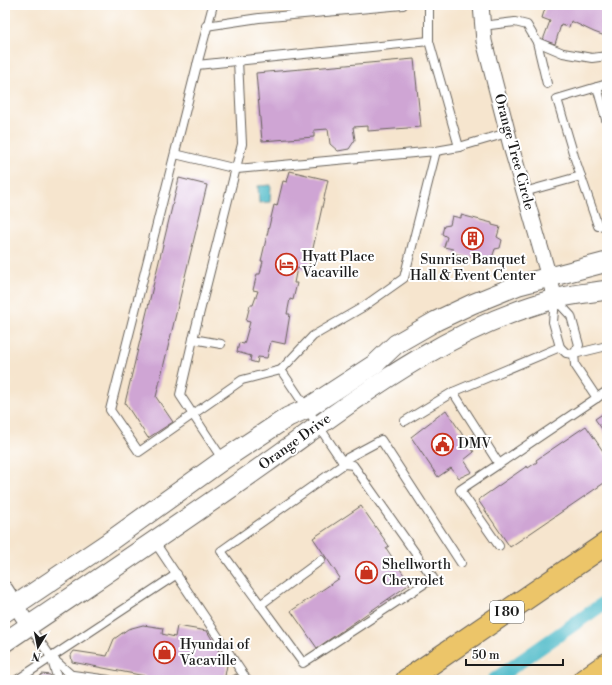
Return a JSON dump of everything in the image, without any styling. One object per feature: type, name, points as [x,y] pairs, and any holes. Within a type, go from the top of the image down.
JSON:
[{"type":"highway","name":"I 80","points":[[407,680],[607,543]]},
{"type":"highway","points":[[584,680],[607,664]]},
{"type":"street","name":"Orange Tree Circle","points":[[481,5],[484,41],[507,133],[555,298]]},
{"type":"street","name":"Orange Drive","points":[[10,608],[106,544],[223,460],[288,417],[306,409],[375,364],[396,344],[436,321],[472,304],[519,285],[607,262]]},
{"type":"street","name":"Orange Drive","points":[[5,642],[265,464],[318,425],[440,346],[502,317],[555,298],[607,290]]},
{"type":"street","points":[[5,589],[10,608],[29,626]]},
{"type":"lane","points":[[212,5],[110,410],[139,452],[242,380],[281,370],[313,336],[362,308],[404,278],[436,151]]},
{"type":"lane","points":[[206,26],[258,18],[403,5]]},
{"type":"lane","points":[[429,5],[429,40],[459,147]]},
{"type":"lane","points":[[482,26],[515,22],[527,25],[537,42],[547,84]]},
{"type":"lane","points":[[197,65],[429,40]]},
{"type":"lane","points":[[537,42],[563,53],[592,58],[607,56]]},
{"type":"lane","points":[[223,460],[192,415],[180,394],[242,144],[238,60]]},
{"type":"lane","points":[[607,84],[557,99],[598,226],[607,224]]},
{"type":"lane","points":[[597,87],[607,123]]},
{"type":"lane","points":[[175,154],[237,169],[436,151],[459,147],[507,133]]},
{"type":"lane","points":[[524,192],[581,176]]},
{"type":"lane","points":[[555,298],[553,322],[560,347],[566,353],[574,354],[607,346]]},
{"type":"lane","points":[[555,298],[571,316],[580,345],[574,354],[575,365],[597,398]]},
{"type":"lane","points":[[193,339],[221,344]]},
{"type":"lane","points":[[405,421],[453,392],[560,347]]},
{"type":"lane","points":[[281,370],[343,462],[353,465],[433,578],[303,663],[221,551],[343,462],[381,440],[461,563]]},
{"type":"lane","points":[[499,546],[460,490],[607,391]]},
{"type":"lane","points":[[453,392],[499,464]]},
{"type":"lane","points":[[153,540],[247,680]]},
{"type":"lane","points":[[260,605],[321,560]]},
{"type":"lane","points":[[17,680],[51,656],[177,574]]},
{"type":"lane","points":[[29,626],[51,656],[75,678],[109,680]]},
{"type":"lane","points":[[51,656],[58,680]]},
{"type":"water","points":[[271,185],[270,202],[259,203],[258,186]]},
{"type":"building","points":[[546,5],[607,5],[607,35],[605,36],[594,32],[571,21],[569,27],[561,25],[555,44],[543,40],[550,21],[542,18]]},
{"type":"building","points":[[414,59],[421,127],[368,131],[368,126],[353,127],[355,140],[349,149],[338,151],[330,144],[328,129],[314,130],[314,137],[262,141],[256,73]]},
{"type":"building","name":"Hyatt Place Vacaville","points":[[290,171],[328,180],[308,271],[297,268],[294,283],[297,283],[293,300],[290,299],[287,314],[290,314],[285,344],[271,341],[267,358],[258,357],[257,363],[250,361],[251,356],[237,352],[239,343],[244,344],[250,322],[246,321],[250,305],[253,305],[258,291],[253,290],[257,274],[260,274],[263,261],[261,261],[274,205],[277,206],[283,181],[287,182]]},
{"type":"building","points":[[179,178],[207,185],[156,397],[173,422],[148,438],[125,403]]},
{"type":"building","name":"Sunrise Banquet Hall & Event Center","points":[[461,215],[492,223],[492,225],[500,227],[497,237],[502,240],[500,248],[495,249],[492,258],[484,257],[483,260],[452,253],[453,249],[444,247],[447,237],[442,234],[444,226],[450,225],[452,216],[461,218]]},
{"type":"building","name":"DMV","points":[[446,410],[474,452],[464,460],[472,472],[459,478],[451,468],[438,477],[411,437]]},
{"type":"building","points":[[607,411],[607,436],[595,419]]},
{"type":"building","points":[[586,426],[607,457],[607,481],[510,547],[478,500],[527,466],[528,468],[537,462],[536,460]]},
{"type":"building","points":[[361,506],[389,546],[386,548],[410,584],[317,648],[291,611],[340,578],[313,538]]},
{"type":"building","name":"Hyundai of Vacaville","points":[[143,625],[163,628],[162,634],[175,637],[177,626],[207,631],[227,665],[225,676],[231,677],[236,674],[240,680],[144,680],[145,676],[72,662],[71,655],[74,651],[107,656],[114,639],[128,629]]},
{"type":"building","points":[[42,674],[50,675],[53,680],[37,680]]},
{"type":"waterway","points":[[494,680],[607,601]]},
{"type":"place","name":"Sunrise Banquet Hall & Event Center","points":[[473,238]]},
{"type":"place","name":"Hyatt Place Vacaville","points":[[286,265]]},
{"type":"place","name":"DMV","points":[[443,444]]},
{"type":"place","name":"Shellworth Chevrolet","points":[[366,573]]},
{"type":"place","name":"Hyundai of Vacaville","points":[[164,653]]}]
